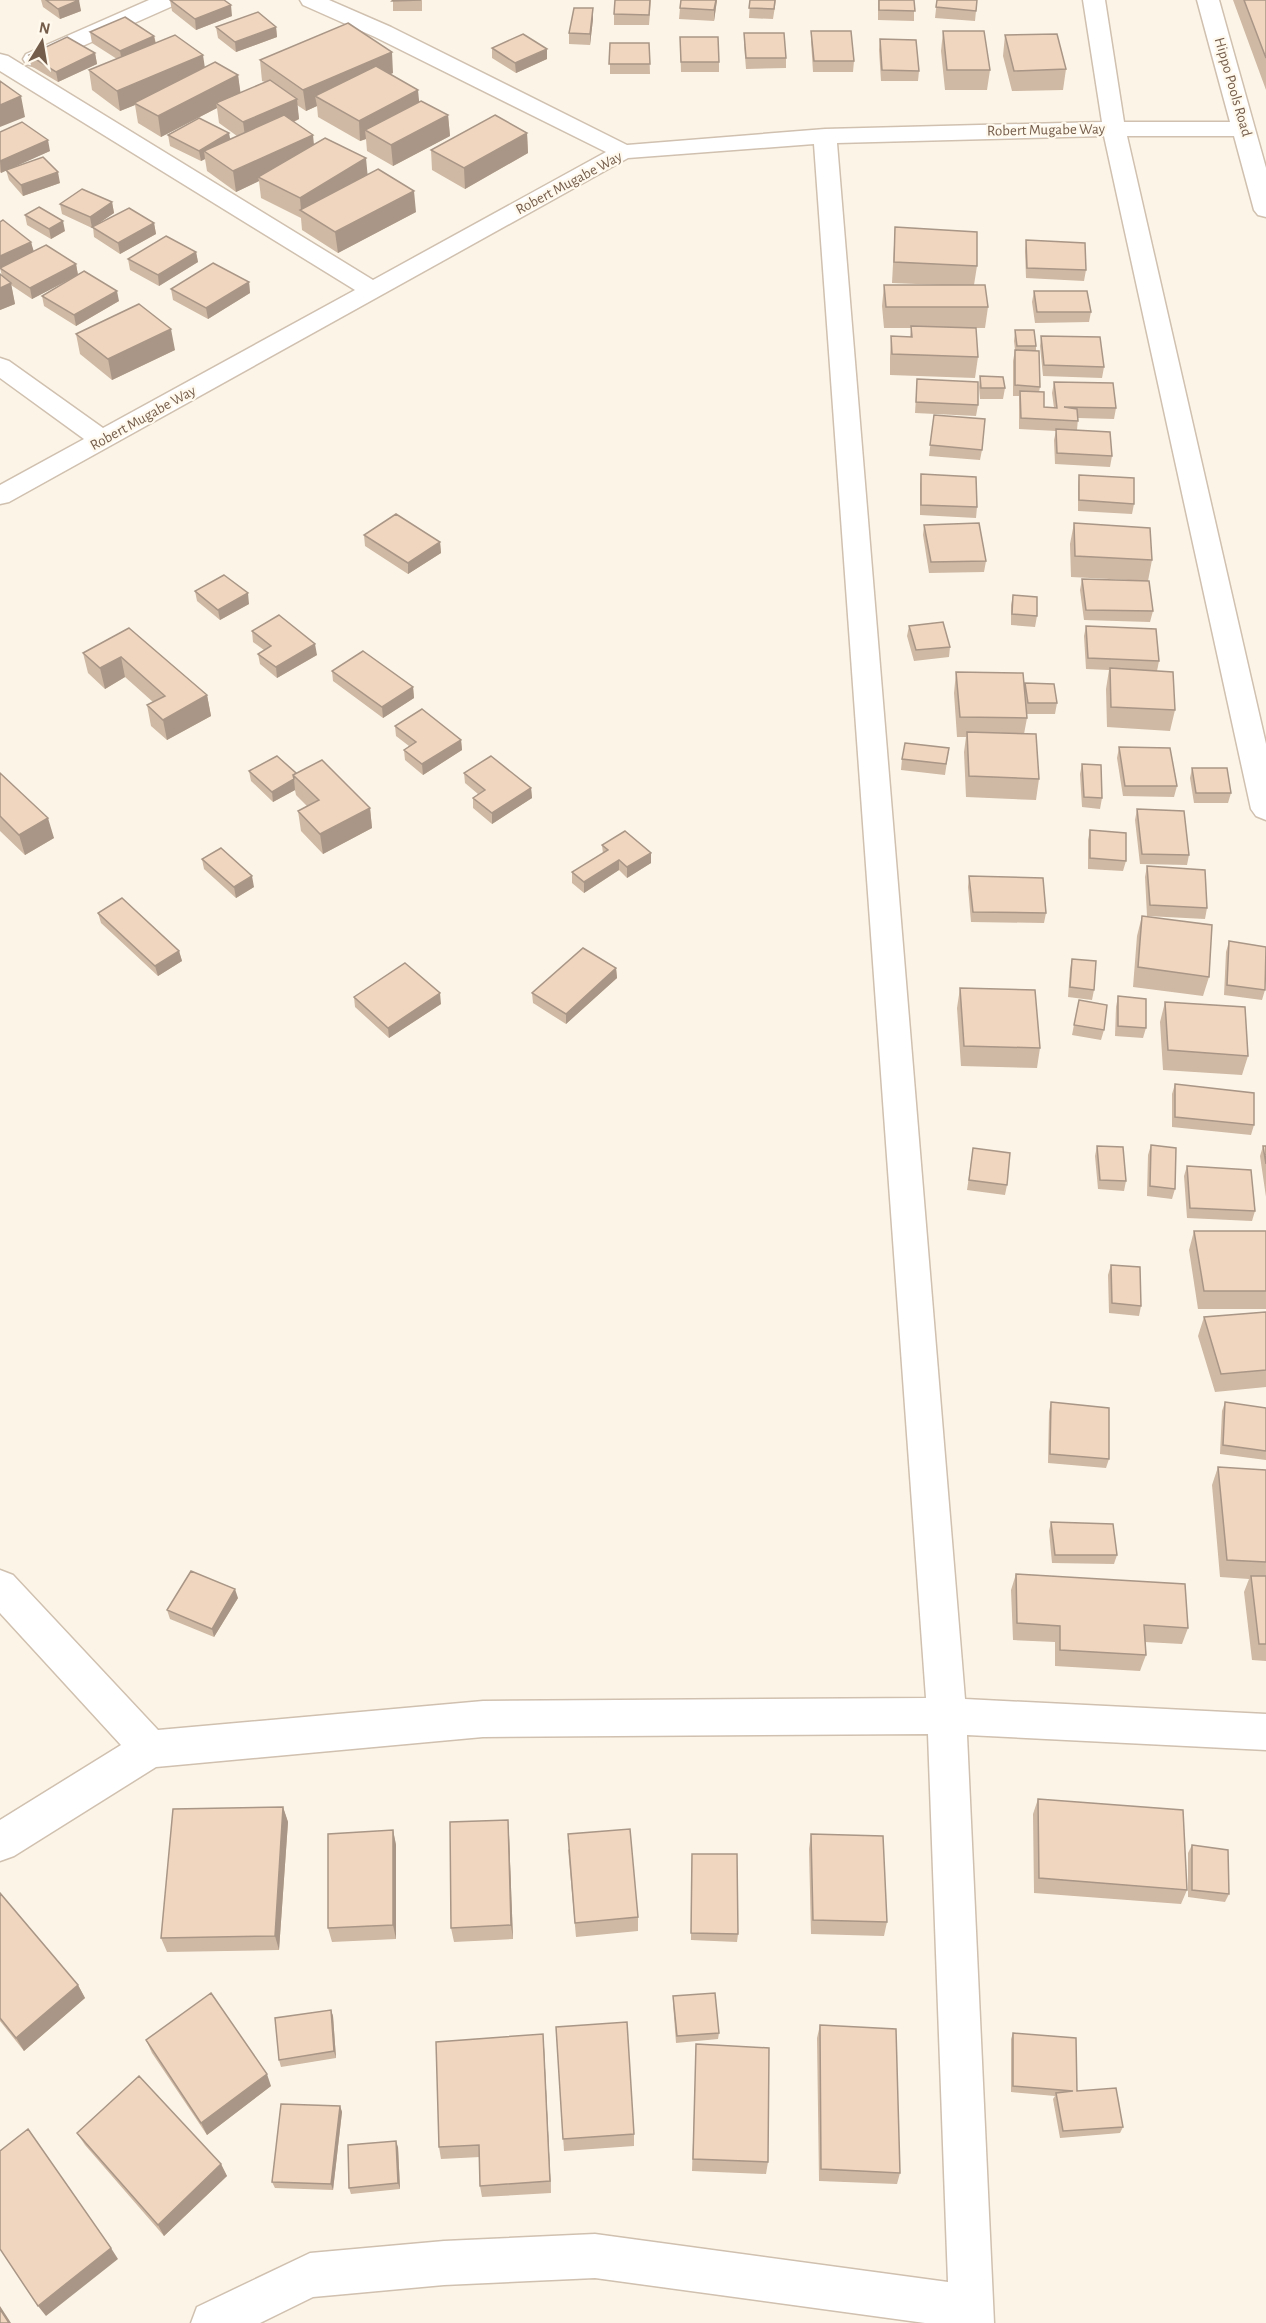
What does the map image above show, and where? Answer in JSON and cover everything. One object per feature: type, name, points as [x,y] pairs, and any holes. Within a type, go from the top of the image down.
[{"type":"street","points":[[4,68],[167,0]]},
{"type":"street","points":[[311,0],[383,32],[623,152]]},
{"type":"street","points":[[1094,0],[1114,129],[1266,809]]},
{"type":"street","name":"Hippo Pools Road","points":[[1208,0],[1266,210]]},
{"type":"street","points":[[4,68],[374,291]]},
{"type":"street","name":"Robert Mugabe Way","points":[[0,496],[623,152],[825,136],[1114,129],[1245,129]]},
{"type":"street","points":[[213,2323],[310,2275],[444,2263],[595,2256],[971,2315],[947,1716],[825,136]]},
{"type":"street","points":[[0,366],[102,440]]},
{"type":"street","points":[[0,1587],[150,1749]]},
{"type":"street","points":[[0,1842],[150,1749],[483,1719],[947,1716],[1266,1732]]},
{"type":"building","points":[[46,0],[79,0],[58,9]]},
{"type":"building","points":[[170,0],[224,0],[231,5],[195,19]]},
{"type":"building","points":[[615,0],[650,0],[649,15],[614,14]]},
{"type":"building","points":[[681,0],[716,0],[714,10],[680,8]]},
{"type":"building","points":[[750,0],[775,0],[774,9],[749,8]]},
{"type":"building","points":[[879,0],[914,0],[915,11],[879,10]]},
{"type":"building","points":[[937,0],[977,0],[976,11],[936,7]]},
{"type":"building","points":[[1244,0],[1266,0],[1266,58]]},
{"type":"building","points":[[574,8],[593,8],[590,34],[569,33]]},
{"type":"building","points":[[258,12],[276,27],[235,42],[216,27]]},
{"type":"building","points":[[125,17],[154,36],[120,51],[90,32]]},
{"type":"building","points":[[348,23],[392,52],[303,90],[260,60]]},
{"type":"building","points":[[811,31],[851,31],[854,61],[814,61]]},
{"type":"building","points":[[943,31],[984,31],[990,70],[947,70]]},
{"type":"building","points":[[744,33],[784,33],[786,58],[746,58]]},
{"type":"building","points":[[523,34],[547,49],[515,63],[492,48]]},
{"type":"building","points":[[1057,34],[1066,69],[1014,71],[1005,35]]},
{"type":"building","points":[[175,35],[203,55],[117,91],[89,70]]},
{"type":"building","points":[[67,37],[95,53],[56,72],[29,55]]},
{"type":"building","points":[[680,37],[718,37],[719,62],[681,62]]},
{"type":"building","points":[[880,39],[916,40],[919,71],[882,70]]},
{"type":"building","points":[[610,43],[649,43],[650,64],[609,64]]},
{"type":"building","points":[[215,62],[238,75],[158,116],[134,103]]},
{"type":"building","points":[[376,66],[418,90],[359,121],[315,96]]},
{"type":"building","points":[[270,80],[297,99],[243,122],[216,103]]},
{"type":"building","points":[[0,81],[21,96],[0,105]]},
{"type":"building","points":[[421,101],[448,115],[391,145],[365,130]]},
{"type":"building","points":[[284,115],[313,135],[233,171],[204,151]]},
{"type":"building","points":[[495,115],[527,133],[464,168],[431,150]]},
{"type":"building","points":[[199,118],[229,133],[199,151],[168,135]]},
{"type":"building","points":[[22,122],[48,140],[0,161],[0,132]]},
{"type":"building","points":[[325,138],[366,158],[300,198],[258,177]]},
{"type":"building","points":[[43,157],[58,172],[21,185],[6,170]]},
{"type":"building","points":[[378,169],[414,191],[335,232],[300,210]]},
{"type":"building","points":[[82,189],[112,202],[90,217],[60,204]]},
{"type":"building","points":[[39,207],[63,221],[49,229],[25,215]]},
{"type":"building","points":[[129,208],[154,223],[118,243],[92,227]]},
{"type":"building","points":[[3,220],[31,242],[0,256],[0,222]]},
{"type":"building","points":[[895,227],[977,232],[977,266],[894,262]]},
{"type":"building","points":[[166,236],[196,252],[158,275],[128,259]]},
{"type":"building","points":[[1026,240],[1085,243],[1086,270],[1027,268]]},
{"type":"building","points":[[46,245],[76,264],[30,288],[0,268]]},
{"type":"building","points":[[213,263],[249,282],[206,308],[171,289]]},
{"type":"building","points":[[84,271],[117,291],[74,315],[42,296]]},
{"type":"building","points":[[0,274],[11,283],[0,288]]},
{"type":"building","points":[[884,285],[985,285],[988,307],[886,307]]},
{"type":"building","points":[[1034,291],[1087,291],[1091,312],[1037,312]]},
{"type":"building","points":[[139,304],[171,329],[108,359],[76,334]]},
{"type":"building","points":[[911,326],[976,328],[978,357],[892,354],[891,336],[912,337]]},
{"type":"building","points":[[1015,330],[1034,330],[1036,346],[1017,346]]},
{"type":"building","points":[[1041,336],[1100,337],[1104,367],[1044,365]]},
{"type":"building","points":[[1015,350],[1039,351],[1040,387],[1015,385]]},
{"type":"building","points":[[980,376],[1003,377],[1005,388],[981,388]]},
{"type":"building","points":[[917,379],[978,382],[978,405],[916,402]]},
{"type":"building","points":[[1054,382],[1113,383],[1116,408],[1064,407],[1077,409],[1078,421],[1021,418],[1020,391],[1044,392],[1044,407],[1057,408]]},
{"type":"building","points":[[934,415],[985,419],[982,450],[930,445]]},
{"type":"building","points":[[1056,429],[1110,432],[1112,456],[1057,453]]},
{"type":"building","points":[[921,474],[976,477],[977,507],[921,505]]},
{"type":"building","points":[[1079,475],[1134,478],[1134,504],[1079,500]]},
{"type":"building","points":[[396,514],[440,542],[408,563],[364,535]]},
{"type":"building","points":[[979,523],[986,561],[931,562],[924,525]]},
{"type":"building","points":[[1074,523],[1150,528],[1152,560],[1075,556]]},
{"type":"building","points":[[224,575],[248,593],[218,610],[195,591]]},
{"type":"building","points":[[1082,579],[1149,581],[1153,611],[1086,610]]},
{"type":"building","points":[[1013,595],[1037,597],[1037,616],[1012,614]]},
{"type":"building","points":[[279,615],[315,644],[276,667],[258,654],[271,646],[252,631]]},
{"type":"building","points":[[943,622],[950,647],[916,650],[909,626]]},
{"type":"building","points":[[1086,626],[1156,629],[1159,661],[1088,658]]},
{"type":"building","points":[[129,628],[207,695],[163,720],[147,705],[165,696],[121,657],[100,668],[83,653]]},
{"type":"building","points":[[363,651],[413,687],[382,707],[332,671]]},
{"type":"building","points":[[1110,668],[1173,672],[1175,710],[1111,707]]},
{"type":"building","points":[[956,672],[1023,673],[1027,718],[960,717]]},
{"type":"building","points":[[1025,683],[1054,684],[1057,703],[1028,703]]},
{"type":"building","points":[[422,709],[461,740],[422,764],[404,750],[416,742],[395,726]]},
{"type":"building","points":[[967,732],[1036,734],[1039,779],[969,776]]},
{"type":"building","points":[[905,743],[949,748],[946,764],[902,759]]},
{"type":"building","points":[[1119,747],[1170,748],[1177,786],[1125,786]]},
{"type":"building","points":[[277,756],[296,773],[293,775],[294,779],[272,792],[249,771]]},
{"type":"building","points":[[491,756],[531,788],[492,813],[473,798],[485,790],[464,773]]},
{"type":"building","points":[[322,760],[370,808],[320,834],[298,811],[319,800],[293,775]]},
{"type":"building","points":[[1082,764],[1101,765],[1102,798],[1084,797]]},
{"type":"building","points":[[1192,768],[1227,768],[1231,793],[1196,793]]},
{"type":"building","points":[[0,773],[48,818],[19,835],[0,816]]},
{"type":"building","points":[[1137,809],[1184,811],[1189,855],[1142,854]]},
{"type":"building","points":[[1090,830],[1126,833],[1126,861],[1090,858]]},
{"type":"building","points":[[625,831],[651,853],[627,867],[619,860],[584,882],[572,872],[608,850],[602,845]]},
{"type":"building","points":[[221,848],[252,876],[234,887],[202,859]]},
{"type":"building","points":[[1147,866],[1205,870],[1207,908],[1150,905]]},
{"type":"building","points":[[969,876],[1043,878],[1046,913],[973,912]]},
{"type":"building","points":[[122,898],[179,951],[155,966],[98,913]]},
{"type":"building","points":[[1142,916],[1212,925],[1209,977],[1138,967]]},
{"type":"building","points":[[1229,941],[1266,947],[1265,990],[1227,985]]},
{"type":"building","points":[[583,948],[616,968],[566,1014],[532,993]]},
{"type":"building","points":[[1072,959],[1096,961],[1094,990],[1070,987]]},
{"type":"building","points":[[405,963],[440,993],[388,1028],[354,997]]},
{"type":"building","points":[[960,988],[1035,990],[1040,1048],[964,1046]]},
{"type":"building","points":[[1118,996],[1146,999],[1146,1028],[1118,1026]]},
{"type":"building","points":[[1079,1000],[1107,1005],[1104,1030],[1074,1025]]},
{"type":"building","points":[[1165,1002],[1245,1007],[1248,1056],[1168,1050]]},
{"type":"building","points":[[1175,1084],[1254,1093],[1254,1125],[1175,1117]]},
{"type":"building","points":[[1151,1145],[1176,1148],[1175,1189],[1150,1186]]},
{"type":"building","points":[[1097,1146],[1123,1147],[1126,1181],[1100,1180]]},
{"type":"building","points":[[1263,1146],[1266,1146],[1266,1164]]},
{"type":"building","points":[[973,1148],[1010,1153],[1007,1185],[969,1180]]},
{"type":"building","points":[[1187,1166],[1251,1170],[1255,1211],[1190,1208]]},
{"type":"building","points":[[1194,1231],[1266,1231],[1266,1291],[1204,1291]]},
{"type":"building","points":[[1111,1265],[1140,1267],[1141,1306],[1112,1303]]},
{"type":"building","points":[[1266,1312],[1266,1370],[1221,1374],[1204,1317]]},
{"type":"building","points":[[1051,1402],[1109,1408],[1109,1459],[1050,1454]]},
{"type":"building","points":[[1225,1402],[1266,1408],[1266,1451],[1223,1445]]},
{"type":"building","points":[[1218,1467],[1266,1470],[1266,1562],[1227,1560]]},
{"type":"building","points":[[1051,1522],[1113,1524],[1117,1555],[1055,1555]]},
{"type":"building","points":[[191,1571],[235,1589],[212,1629],[167,1610]]},
{"type":"building","points":[[1016,1574],[1185,1584],[1188,1628],[1144,1625],[1146,1655],[1060,1650],[1060,1626],[1017,1623]]},
{"type":"building","points":[[1251,1576],[1266,1576],[1266,1644],[1259,1644]]},
{"type":"building","points":[[1038,1799],[1183,1810],[1187,1890],[1039,1878]]},
{"type":"building","points":[[283,1807],[275,1936],[161,1938],[173,1809]]},
{"type":"building","points":[[508,1820],[511,1925],[451,1928],[450,1822]]},
{"type":"building","points":[[630,1829],[638,1917],[575,1923],[568,1834]]},
{"type":"building","points":[[393,1830],[393,1925],[328,1928],[328,1834]]},
{"type":"building","points":[[811,1834],[883,1836],[887,1922],[813,1920]]},
{"type":"building","points":[[1192,1845],[1228,1850],[1229,1894],[1192,1890]]},
{"type":"building","points":[[692,1854],[737,1854],[738,1934],[691,1933]]},
{"type":"building","points":[[0,1893],[78,1985],[16,2038],[0,2018]]},
{"type":"building","points":[[211,1993],[267,2074],[201,2123],[146,2040]]},
{"type":"building","points":[[715,1993],[719,2033],[677,2036],[673,1996]]},
{"type":"building","points":[[331,2010],[334,2051],[279,2060],[275,2018]]},
{"type":"building","points":[[627,2022],[634,2134],[563,2139],[556,2027]]},
{"type":"building","points":[[820,2025],[896,2029],[900,2173],[821,2169]]},
{"type":"building","points":[[1013,2033],[1076,2038],[1077,2091],[1116,2088],[1123,2127],[1063,2131],[1056,2093],[1073,2091],[1013,2086]]},
{"type":"building","points":[[543,2034],[550,2181],[480,2186],[479,2145],[439,2147],[436,2042]]},
{"type":"building","points":[[696,2044],[769,2048],[768,2162],[693,2159]]},
{"type":"building","points":[[139,2076],[221,2164],[158,2225],[77,2133]]},
{"type":"building","points":[[281,2104],[340,2106],[331,2184],[272,2182]]},
{"type":"building","points":[[28,2129],[111,2248],[38,2306],[0,2249],[0,2151]]},
{"type":"building","points":[[396,2141],[398,2183],[349,2188],[348,2145]]},
{"type":"building","points":[[0,2309],[9,2323],[0,2323]]}]
